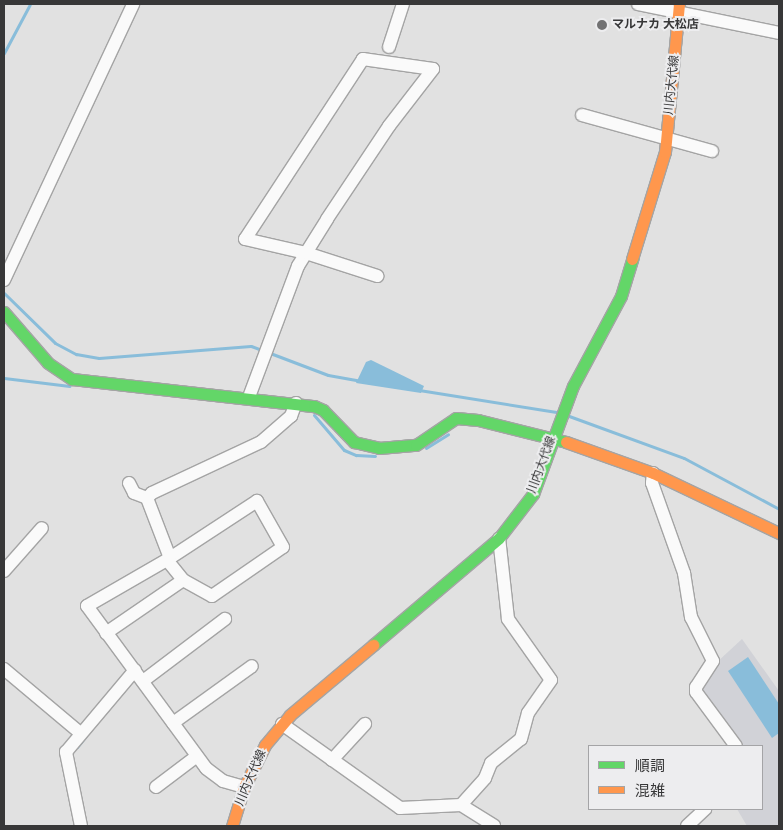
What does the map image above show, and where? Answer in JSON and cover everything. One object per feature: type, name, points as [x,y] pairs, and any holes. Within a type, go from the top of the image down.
[{"type":"main road","name":"川内大代線","points":[[232,826],[244,787],[265,745],[282,724],[499,538],[533,494],[562,413],[622,296],[666,139],[679,8]]},
{"type":"main road","points":[[4,312],[48,363],[72,379],[250,397],[294,409],[323,410],[354,442],[379,448],[416,445],[456,418],[478,420],[652,478],[779,533]]},
{"type":"street","points":[[4,280],[133,4]]},
{"type":"street","points":[[390,47],[403,4]]},
{"type":"street","points":[[638,4],[679,8],[779,32]]},
{"type":"street","points":[[250,397],[298,266],[306,253],[389,126],[433,69],[363,59],[245,239],[306,253],[377,276]]},
{"type":"street","points":[[582,116],[712,151]]},
{"type":"street","points":[[129,483],[134,493],[147,498],[261,442],[294,409]]},
{"type":"street","points":[[652,478],[684,573],[691,618],[713,661],[696,687],[696,692],[735,745]]},
{"type":"street","points":[[147,498],[169,559],[183,580],[212,596],[282,547],[257,500],[169,559],[87,606],[197,756],[223,781],[244,787]]},
{"type":"street","points":[[4,572],[42,528]]},
{"type":"street","points":[[461,805],[485,778],[491,763],[521,739],[528,713],[551,680],[508,619],[499,538]]},
{"type":"street","points":[[106,633],[183,580]]},
{"type":"street","points":[[81,826],[66,752],[79,732],[139,676],[225,619]]},
{"type":"street","points":[[173,723],[252,666]]},
{"type":"street","points":[[4,669],[79,732]]},
{"type":"street","points":[[282,724],[400,808],[461,805],[494,826]]},
{"type":"street","points":[[332,760],[365,724]]},
{"type":"street","points":[[156,787],[197,756]]},
{"type":"street","points":[[687,826],[705,810]]},
{"type":"shaded area","points":[[742,639],[779,691],[779,826],[747,826],[738,810],[763,810],[763,745],[741,745],[702,694],[702,687],[716,663]]},
{"type":"water","points":[[371,360],[424,386],[421,393],[356,383],[366,362]]},
{"type":"water","points":[[748,657],[779,704],[779,733],[772,738],[728,671]]},
{"type":"waterway","points":[[4,53],[30,4]]},
{"type":"waterway","points":[[4,293],[55,343],[76,354],[99,358],[251,346],[264,351]]},
{"type":"waterway","points":[[270,353],[328,375],[361,381]]},
{"type":"waterway","points":[[4,378],[70,386]]},
{"type":"waterway","points":[[419,390],[556,412]]},
{"type":"waterway","points":[[314,415],[344,450],[356,455],[375,456]]},
{"type":"waterway","points":[[569,416],[684,458],[779,509]]},
{"type":"waterway","points":[[426,448],[448,434]]},
{"type":"waterway","points":[[77,747],[85,737]]},
{"type":"traffic: fast","points":[[373,645],[499,538],[533,494],[573,386],[621,296],[632,259]]},
{"type":"traffic: fast","points":[[4,312],[48,363],[72,379],[314,406],[323,410],[354,442],[379,448],[416,445],[456,418],[478,420],[566,442]]},
{"type":"traffic: slow","points":[[632,259],[665,152],[679,4]]},
{"type":"traffic: slow","points":[[566,442],[653,473],[779,533]]},
{"type":"traffic: slow","points":[[232,826],[244,787],[265,745],[290,715],[373,645]]},
{"type":"place","name":"マルナカ 大松店","points":[[602,25]]}]
